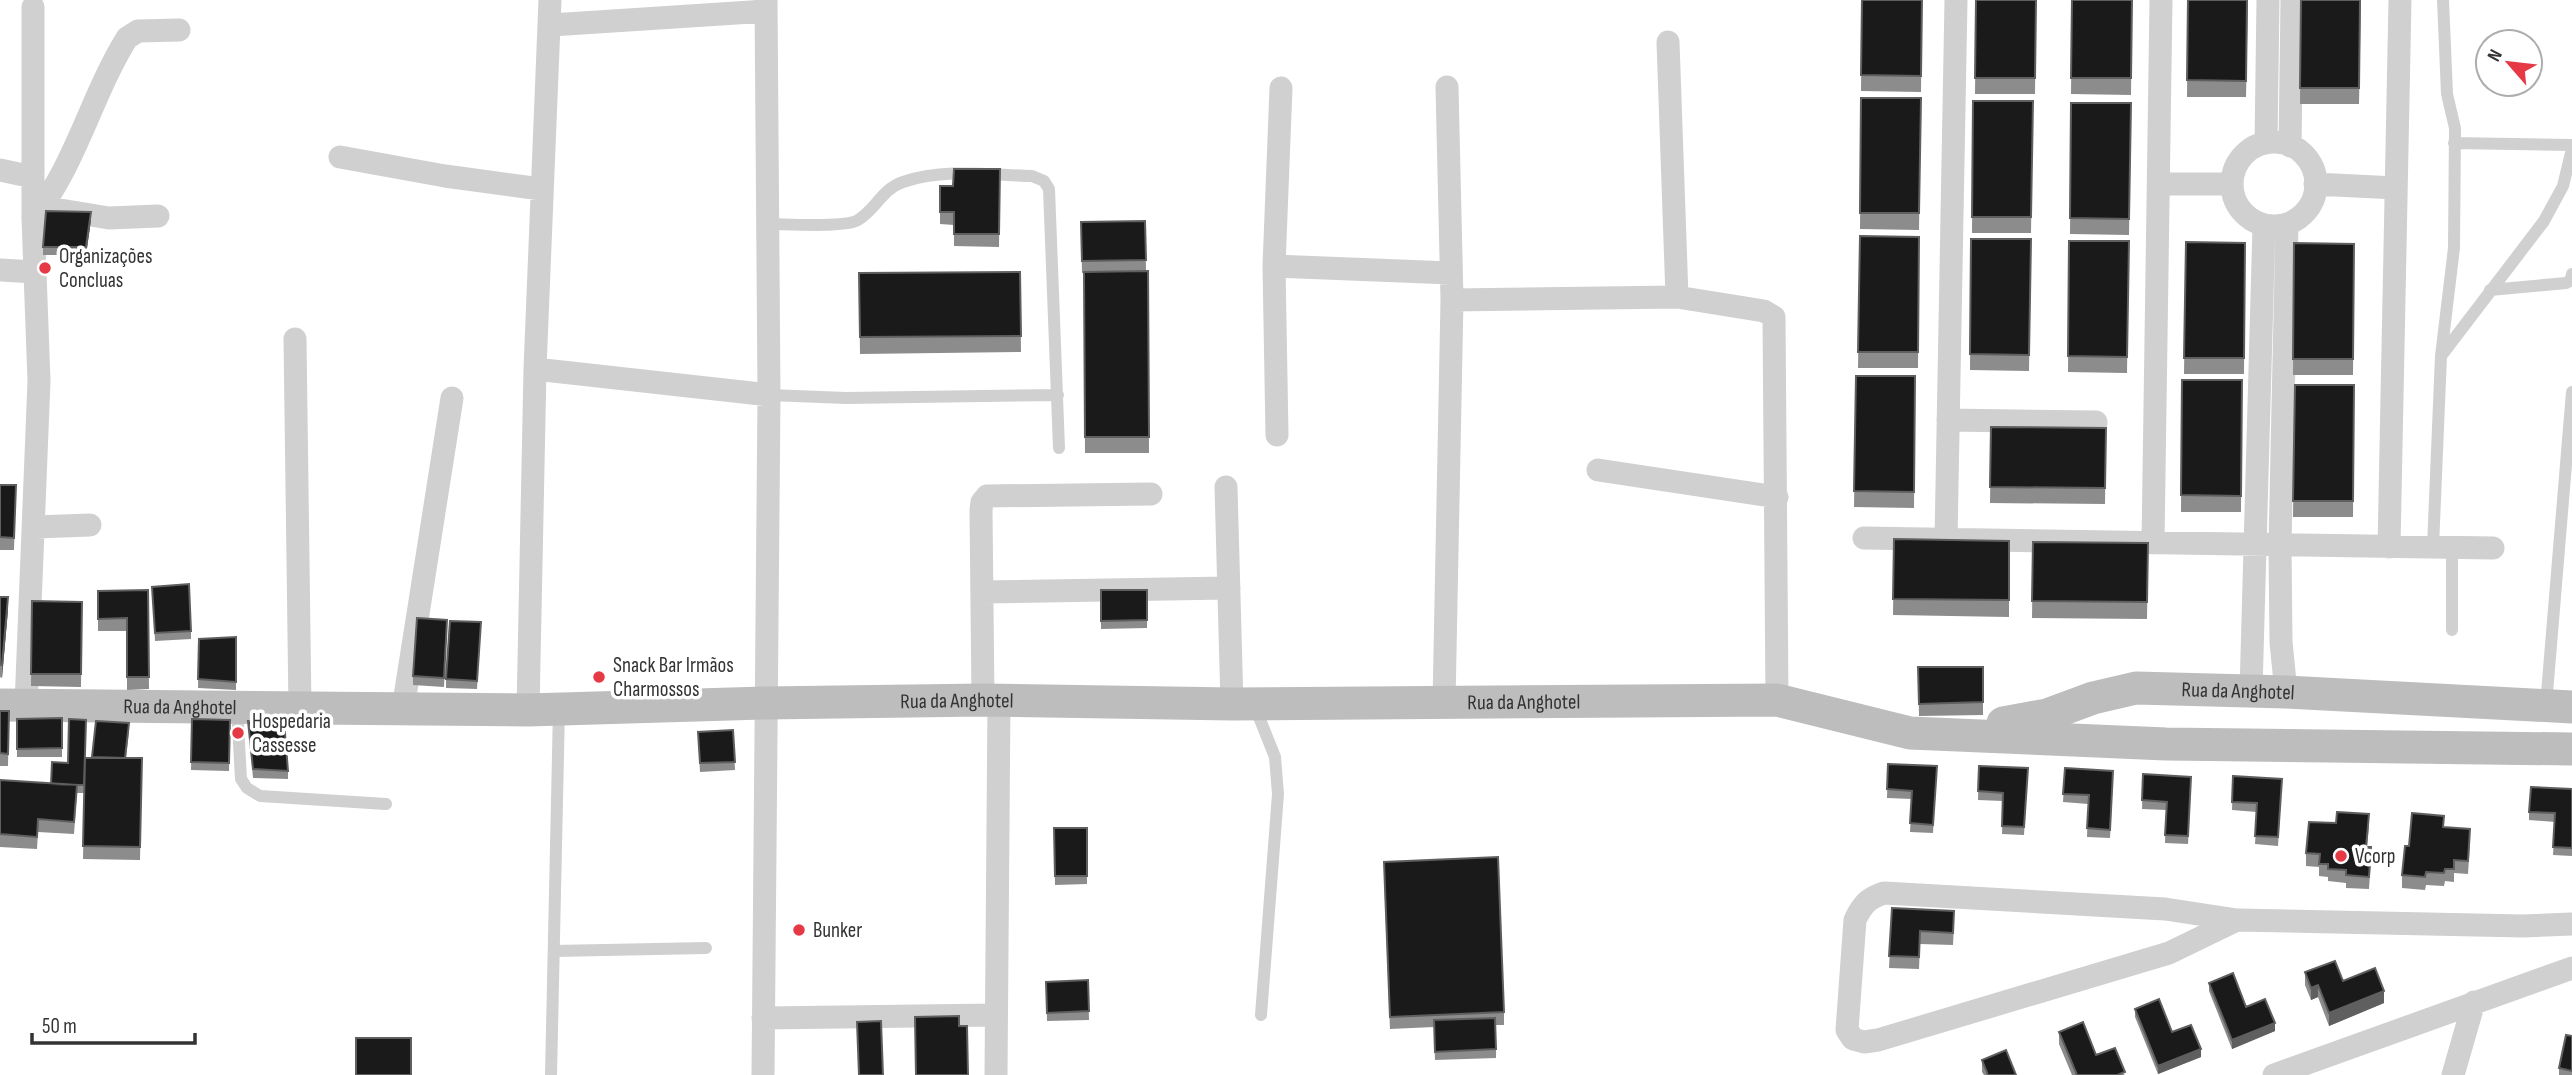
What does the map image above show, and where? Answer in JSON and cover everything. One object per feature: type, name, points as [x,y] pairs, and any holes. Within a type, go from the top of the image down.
[{"type":"main road","name":"Rua da Anghotel","points":[[1910,733],[2015,723],[2047,715],[2093,698],[2136,688],[2286,691],[2559,707]]},
{"type":"main road","name":"Rua da Anghotel","points":[[13,705],[544,709],[991,700],[1243,704],[1777,700],[1910,733],[2166,744],[2572,748]]},
{"type":"street","points":[[544,709],[534,369],[551,26],[550,0]]},
{"type":"street","points":[[1946,540],[1956,0]]},
{"type":"street","points":[[2153,543],[2161,0]]},
{"type":"street","points":[[2266,143],[2268,0]]},
{"type":"street","points":[[2290,146],[2292,0]]},
{"type":"street","points":[[2389,547],[2400,0]]},
{"type":"street","points":[[551,26],[766,6],[769,395],[763,1075]]},
{"type":"street","points":[[13,705],[35,527],[39,381],[35,272],[37,212],[33,177],[33,7]]},
{"type":"street","points":[[37,212],[63,176],[86,119],[127,38],[138,31],[179,30]]},
{"type":"street","points":[[1668,42],[1677,297]]},
{"type":"street","points":[[1444,703],[1452,300],[1447,87]]},
{"type":"street","points":[[1277,435],[1274,266],[1281,88]]},
{"type":"street","points":[[2278,142],[2290,146],[2301,152],[2309,161],[2315,184],[2314,197],[2299,218],[2287,224],[2264,225],[2252,220],[2241,211],[2234,198],[2234,170],[2241,158],[2252,148],[2278,142]]},
{"type":"street","points":[[340,157],[444,176],[541,189]]},
{"type":"street","points":[[0,170],[33,177]]},
{"type":"street","points":[[2159,184],[2232,184]]},
{"type":"street","points":[[2315,184],[2396,188]]},
{"type":"street","points":[[37,212],[109,218],[159,216]]},
{"type":"street","points":[[2286,691],[2281,642],[2280,545],[2287,224]]},
{"type":"street","points":[[2251,691],[2264,225]]},
{"type":"street","points":[[1274,266],[1451,273]]},
{"type":"street","points":[[0,270],[35,272]]},
{"type":"street","points":[[1452,300],[1677,297],[1764,311],[1774,317],[1777,700]]},
{"type":"street","points":[[295,339],[300,708]]},
{"type":"street","points":[[534,369],[769,395]]},
{"type":"street","points":[[403,709],[453,398]]},
{"type":"street","points":[[1948,420],[2096,422]]},
{"type":"street","points":[[1598,470],[1777,497]]},
{"type":"street","points":[[1226,487],[1229,588],[1243,704]]},
{"type":"street","points":[[996,1075],[999,900],[991,700],[982,592],[982,502],[987,496],[995,494],[1151,494]]},
{"type":"street","points":[[35,527],[90,525]]},
{"type":"street","points":[[1864,538],[2493,548]]},
{"type":"street","points":[[982,592],[1229,588]]},
{"type":"street","points":[[2237,920],[2169,953],[1878,1040],[1864,1042],[1853,1039],[1847,1030],[1855,920],[1861,907],[1871,897],[1884,893],[2165,909],[2237,920],[2523,926],[2572,924]]},
{"type":"street","points":[[2165,909],[2173,928],[2169,953]]},
{"type":"street","points":[[2274,1075],[2572,968]]},
{"type":"street","points":[[2454,1075],[2474,1002]]},
{"type":"street","points":[[763,1018],[995,1015]]},
{"type":"lane","points":[[2444,0],[2446,82],[2455,128],[2454,248],[2441,356],[2442,547],[2452,630]]},
{"type":"lane","points":[[2441,356],[2544,220],[2563,186],[2572,147],[2454,144]]},
{"type":"lane","points":[[767,224],[849,224],[866,214],[891,187],[905,181],[950,173],[1032,176],[1044,181],[1049,189],[1059,448]]},
{"type":"lane","points":[[2490,290],[2566,283],[2571,280],[2572,274]]},
{"type":"lane","points":[[2559,707],[2572,392]]},
{"type":"lane","points":[[769,395],[846,398],[1058,395]]},
{"type":"lane","points":[[1243,704],[1275,757],[1278,794],[1261,1015]]},
{"type":"lane","points":[[237,707],[241,779],[247,788],[260,796],[386,804]]},
{"type":"lane","points":[[544,709],[554,951],[551,1075]]},
{"type":"lane","points":[[554,951],[706,948]]},
{"type":"building","points":[[1862,0],[1922,0],[1921,76],[1861,75]]},
{"type":"building","points":[[1976,0],[2036,0],[2035,78],[1975,78]]},
{"type":"building","points":[[2072,0],[2132,0],[2131,78],[2071,78]]},
{"type":"building","points":[[2188,0],[2247,0],[2246,81],[2187,80]]},
{"type":"building","points":[[2301,0],[2360,0],[2359,88],[2300,88]]},
{"type":"building","points":[[1861,98],[1921,98],[1919,213],[1860,213]]},
{"type":"building","points":[[1973,101],[2033,101],[2031,217],[1972,217]]},
{"type":"building","points":[[2071,103],[2131,103],[2129,219],[2070,218]]},
{"type":"building","points":[[954,169],[1000,169],[999,234],[954,234],[954,212],[940,212],[940,186],[953,186]]},
{"type":"building","points":[[46,211],[91,212],[86,247],[43,247]]},
{"type":"building","points":[[1145,221],[1146,260],[1082,261],[1081,222]]},
{"type":"building","points":[[1860,236],[1919,237],[1918,352],[1858,352]]},
{"type":"building","points":[[1971,239],[2031,239],[2029,355],[1970,354]]},
{"type":"building","points":[[2069,241],[2129,241],[2127,357],[2068,356]]},
{"type":"building","points":[[2186,242],[2245,243],[2244,358],[2184,358]]},
{"type":"building","points":[[2294,243],[2354,244],[2353,359],[2293,359]]},
{"type":"building","points":[[1148,271],[1149,437],[1085,437],[1084,272]]},
{"type":"building","points":[[1020,272],[1021,336],[860,337],[859,273]]},
{"type":"building","points":[[1856,376],[1915,376],[1914,492],[1854,491]]},
{"type":"building","points":[[2182,380],[2242,380],[2241,496],[2181,495]]},
{"type":"building","points":[[2295,385],[2354,385],[2353,501],[2293,501]]},
{"type":"building","points":[[1991,427],[2106,428],[2105,488],[1990,487]]},
{"type":"building","points":[[0,485],[16,485],[14,538],[0,537]]},
{"type":"building","points":[[1894,539],[2009,541],[2009,600],[1893,599]]},
{"type":"building","points":[[2033,542],[2148,543],[2147,602],[2032,601]]},
{"type":"building","points":[[189,584],[191,631],[155,633],[152,587]]},
{"type":"building","points":[[148,590],[149,677],[127,677],[127,618],[98,619],[98,591]]},
{"type":"building","points":[[1101,590],[1147,590],[1147,620],[1101,621]]},
{"type":"building","points":[[0,597],[8,597],[2,665],[0,665]]},
{"type":"building","points":[[32,601],[82,602],[81,674],[31,674]]},
{"type":"building","points":[[417,618],[447,620],[444,678],[413,676]]},
{"type":"building","points":[[450,621],[481,622],[477,681],[446,679]]},
{"type":"building","points":[[236,637],[236,682],[198,679],[199,639]]},
{"type":"building","points":[[1918,667],[1983,667],[1983,702],[1919,704]]},
{"type":"building","points":[[0,711],[9,711],[8,754],[0,753]]},
{"type":"building","points":[[62,718],[62,748],[17,749],[17,719]]},
{"type":"building","points":[[69,719],[86,720],[84,785],[51,784],[52,762],[68,763]]},
{"type":"building","points":[[192,719],[230,720],[229,763],[191,762]]},
{"type":"building","points":[[96,721],[129,723],[125,758],[92,757]]},
{"type":"building","points":[[248,721],[284,721],[288,771],[253,769]]},
{"type":"building","points":[[733,730],[735,762],[700,763],[698,732]]},
{"type":"building","points":[[85,758],[142,758],[140,847],[83,846]]},
{"type":"building","points":[[1888,764],[1937,766],[1933,825],[1910,823],[1912,791],[1887,789]]},
{"type":"building","points":[[1979,766],[2028,768],[2024,827],[2002,826],[2003,793],[1978,791]]},
{"type":"building","points":[[2065,768],[2113,771],[2110,830],[2087,828],[2089,795],[2063,794]]},
{"type":"building","points":[[2143,774],[2191,777],[2188,836],[2165,835],[2167,802],[2142,800]]},
{"type":"building","points":[[2233,776],[2282,779],[2278,837],[2255,836],[2257,803],[2232,802]]},
{"type":"building","points":[[0,780],[77,785],[74,822],[38,819],[37,837],[0,834]]},
{"type":"building","points":[[2531,787],[2572,789],[2572,848],[2553,847],[2555,813],[2529,812]]},
{"type":"building","points":[[2337,812],[2369,814],[2366,847],[2371,847],[2369,877],[2346,875],[2346,870],[2328,869],[2328,864],[2319,864],[2320,854],[2306,853],[2309,822],[2336,823]]},
{"type":"building","points":[[2412,813],[2444,816],[2443,827],[2470,829],[2468,861],[2454,860],[2454,869],[2445,869],[2444,873],[2426,872],[2425,877],[2402,875],[2405,846],[2409,846]]},
{"type":"building","points":[[1054,828],[1087,828],[1087,876],[1055,876]]},
{"type":"building","points":[[1498,857],[1504,1012],[1390,1017],[1384,862]]},
{"type":"building","points":[[1892,908],[1954,911],[1953,933],[1920,931],[1919,957],[1889,956]]},
{"type":"building","points":[[2335,961],[2343,981],[2375,968],[2384,991],[2329,1013],[2318,985],[2311,988],[2305,972]]},
{"type":"building","points":[[2233,973],[2246,1007],[2265,999],[2275,1023],[2232,1040],[2209,983]]},
{"type":"building","points":[[1088,980],[1089,1011],[1047,1013],[1046,982]]},
{"type":"building","points":[[2159,999],[2172,1032],[2191,1025],[2201,1049],[2158,1066],[2135,1009]]},
{"type":"building","points":[[959,1016],[959,1026],[967,1026],[968,1075],[916,1075],[915,1017]]},
{"type":"building","points":[[1495,1018],[1496,1049],[1435,1052],[1434,1020]]},
{"type":"building","points":[[881,1021],[883,1075],[859,1075],[857,1022]]},
{"type":"building","points":[[2083,1022],[2096,1055],[2115,1048],[2125,1072],[2117,1075],[2077,1075],[2059,1032]]},
{"type":"building","points":[[2566,1035],[2572,1036],[2572,1071],[2559,1068]]},
{"type":"building","points":[[356,1038],[411,1038],[411,1075],[356,1075]]},
{"type":"building","points":[[2006,1050],[2016,1075],[1988,1075],[1982,1060]]},
{"type":"place","name":"Organizações Concluas","points":[[45,268]]},
{"type":"place","name":"Snack Bar Irmãos Charmossos","points":[[599,677]]},
{"type":"place","name":"Hospedaria Cassesse","points":[[238,733]]},
{"type":"place","name":"Vcorp","points":[[2341,856]]},
{"type":"place","name":"Bunker","points":[[799,930]]}]
